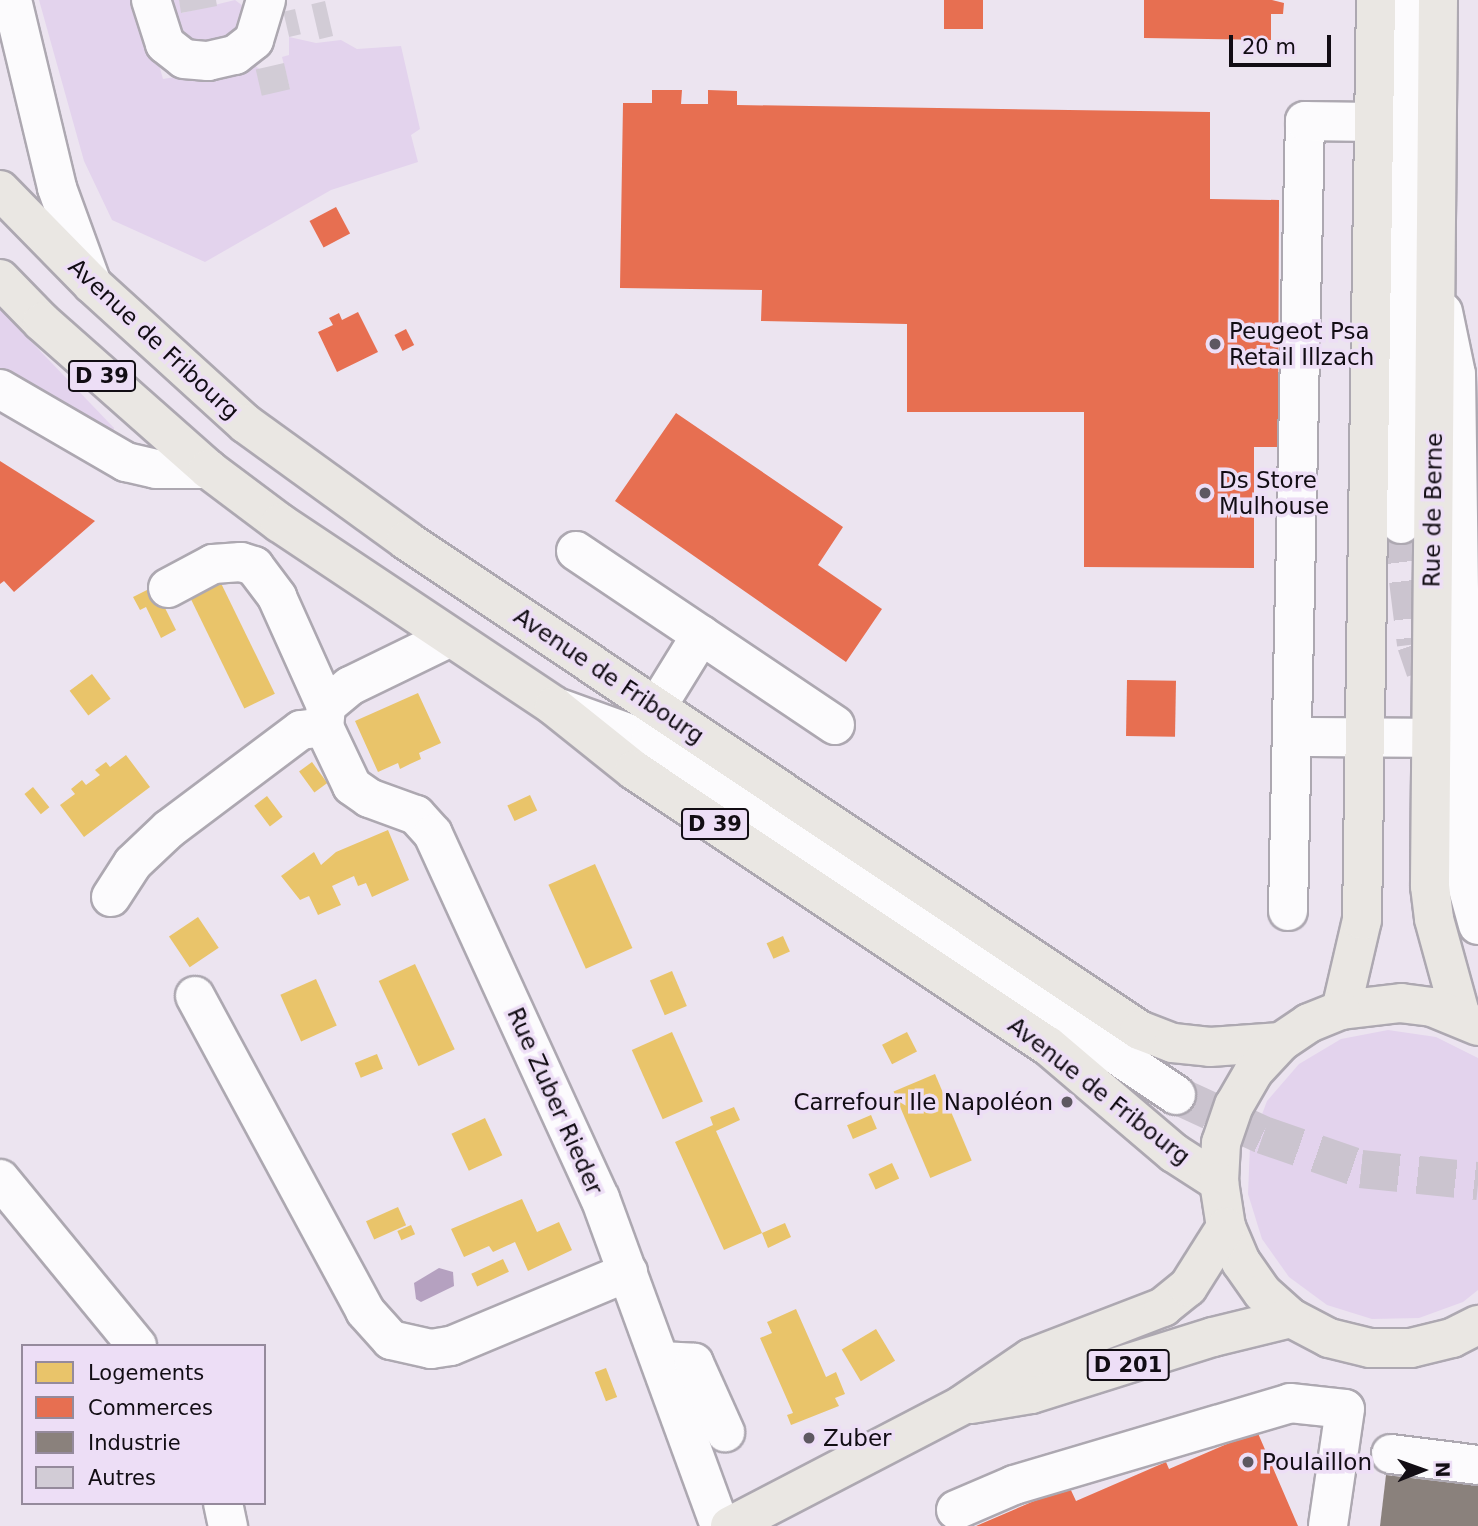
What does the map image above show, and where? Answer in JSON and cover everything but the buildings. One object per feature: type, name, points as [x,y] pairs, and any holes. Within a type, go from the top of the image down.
[{"type":"main road","points":[[1341,1010],[1362,920],[1376,0]]},
{"type":"main road","name":"Rue de Berne","points":[[1438,0],[1430,886],[1434,919],[1470,1021]]},
{"type":"main road","name":"Avenue de Fribourg","points":[[0,190],[92,284],[246,424],[406,540],[1139,1030],[1173,1043],[1210,1047],[1281,1042]]},
{"type":"main road","name":"Avenue de Fribourg","points":[[0,279],[41,322],[208,469],[449,638],[554,706],[634,771],[1047,1045],[1174,1153],[1219,1182]]},
{"type":"main road","points":[[1469,1336],[1411,1348],[1370,1348],[1329,1338],[1291,1318],[1263,1293],[1241,1262],[1226,1227],[1219,1182],[1221,1143],[1234,1105],[1254,1071],[1281,1042],[1341,1010],[1401,1003],[1470,1021]]},
{"type":"main road","name":"D 201","points":[[738,1523],[962,1405],[1031,1358],[1163,1307],[1188,1286],[1226,1227]]},
{"type":"main road","name":"D 201","points":[[962,1405],[1031,1394],[1213,1336],[1291,1318]]},
{"type":"street","points":[[151,0],[165,44],[184,59],[208,61],[235,55],[254,40],[266,0]]},
{"type":"street","points":[[1401,524],[1406,0]]},
{"type":"street","points":[[10,15],[57,188],[92,284]]},
{"type":"street","points":[[1288,911],[1306,121],[1373,122]]},
{"type":"street","points":[[1435,278],[1456,374],[1459,810],[1463,871],[1478,925]]},
{"type":"street","points":[[0,389],[126,462],[156,469],[208,469]]},
{"type":"street","points":[[1457,431],[1478,477]]},
{"type":"street","points":[[576,551],[835,725]]},
{"type":"street","name":"Rue Zuber Rieder","points":[[168,588],[213,564],[241,562],[254,566],[276,597],[352,786],[369,798],[416,815],[433,834],[600,1198],[661,1361],[738,1523]]},
{"type":"street","points":[[656,708],[701,635]]},
{"type":"street","points":[[111,897],[133,863],[169,829],[301,730],[325,716],[350,686],[449,638]]},
{"type":"street","points":[[554,706],[650,741],[1176,1095]]},
{"type":"street","points":[[1292,737],[1432,737]]},
{"type":"street","points":[[195,996],[365,1311],[391,1339],[431,1349],[451,1346],[628,1272]]},
{"type":"street","points":[[0,1179],[134,1344]]},
{"type":"street","points":[[661,1361],[694,1363],[725,1432]]},
{"type":"street","points":[[956,1510],[1014,1485],[1290,1403],[1345,1409],[1328,1526]]},
{"type":"street","points":[[1391,1454],[1478,1465]]},
{"type":"street","points":[[223,1505],[228,1526]]},
{"type":"shaded area","points":[[39,0],[141,0],[163,79],[252,64],[290,89],[282,57],[289,55],[289,37],[316,43],[341,40],[357,49],[401,46],[420,129],[411,135],[418,162],[331,190],[205,262],[112,220],[84,161]]},
{"type":"shaded area","points":[[161,0],[179,0],[182,13],[235,0],[251,12],[245,34],[187,47]]},
{"type":"shaded area","points":[[0,309],[114,428],[112,438],[0,368]]},
{"type":"shaded area","points":[[1388,1030],[1436,1037],[1478,1058],[1478,1290],[1463,1302],[1419,1318],[1372,1319],[1327,1305],[1289,1277],[1262,1239],[1248,1194],[1250,1146],[1267,1101],[1299,1064],[1341,1039]]},
{"type":"shaded area","points":[[439,1268],[453,1272],[454,1286],[421,1302],[416,1299],[414,1283]]},
{"type":"tunnel","points":[[1401,524],[1416,644],[1425,670]]},
{"type":"tunnel","points":[[1176,1095],[1263,1135],[1361,1169],[1478,1181]]},
{"type":"place","name":"Peugeot Psa Retail Illzach","points":[[1215,344]]},
{"type":"place","name":"Ds Store Mulhouse","points":[[1205,493]]},
{"type":"place","name":"Carrefour Ile Napoléon","points":[[1067,1102]]},
{"type":"place","name":"Zuber","points":[[809,1438]]},
{"type":"place","name":"Poulaillon","points":[[1248,1462]]}]
